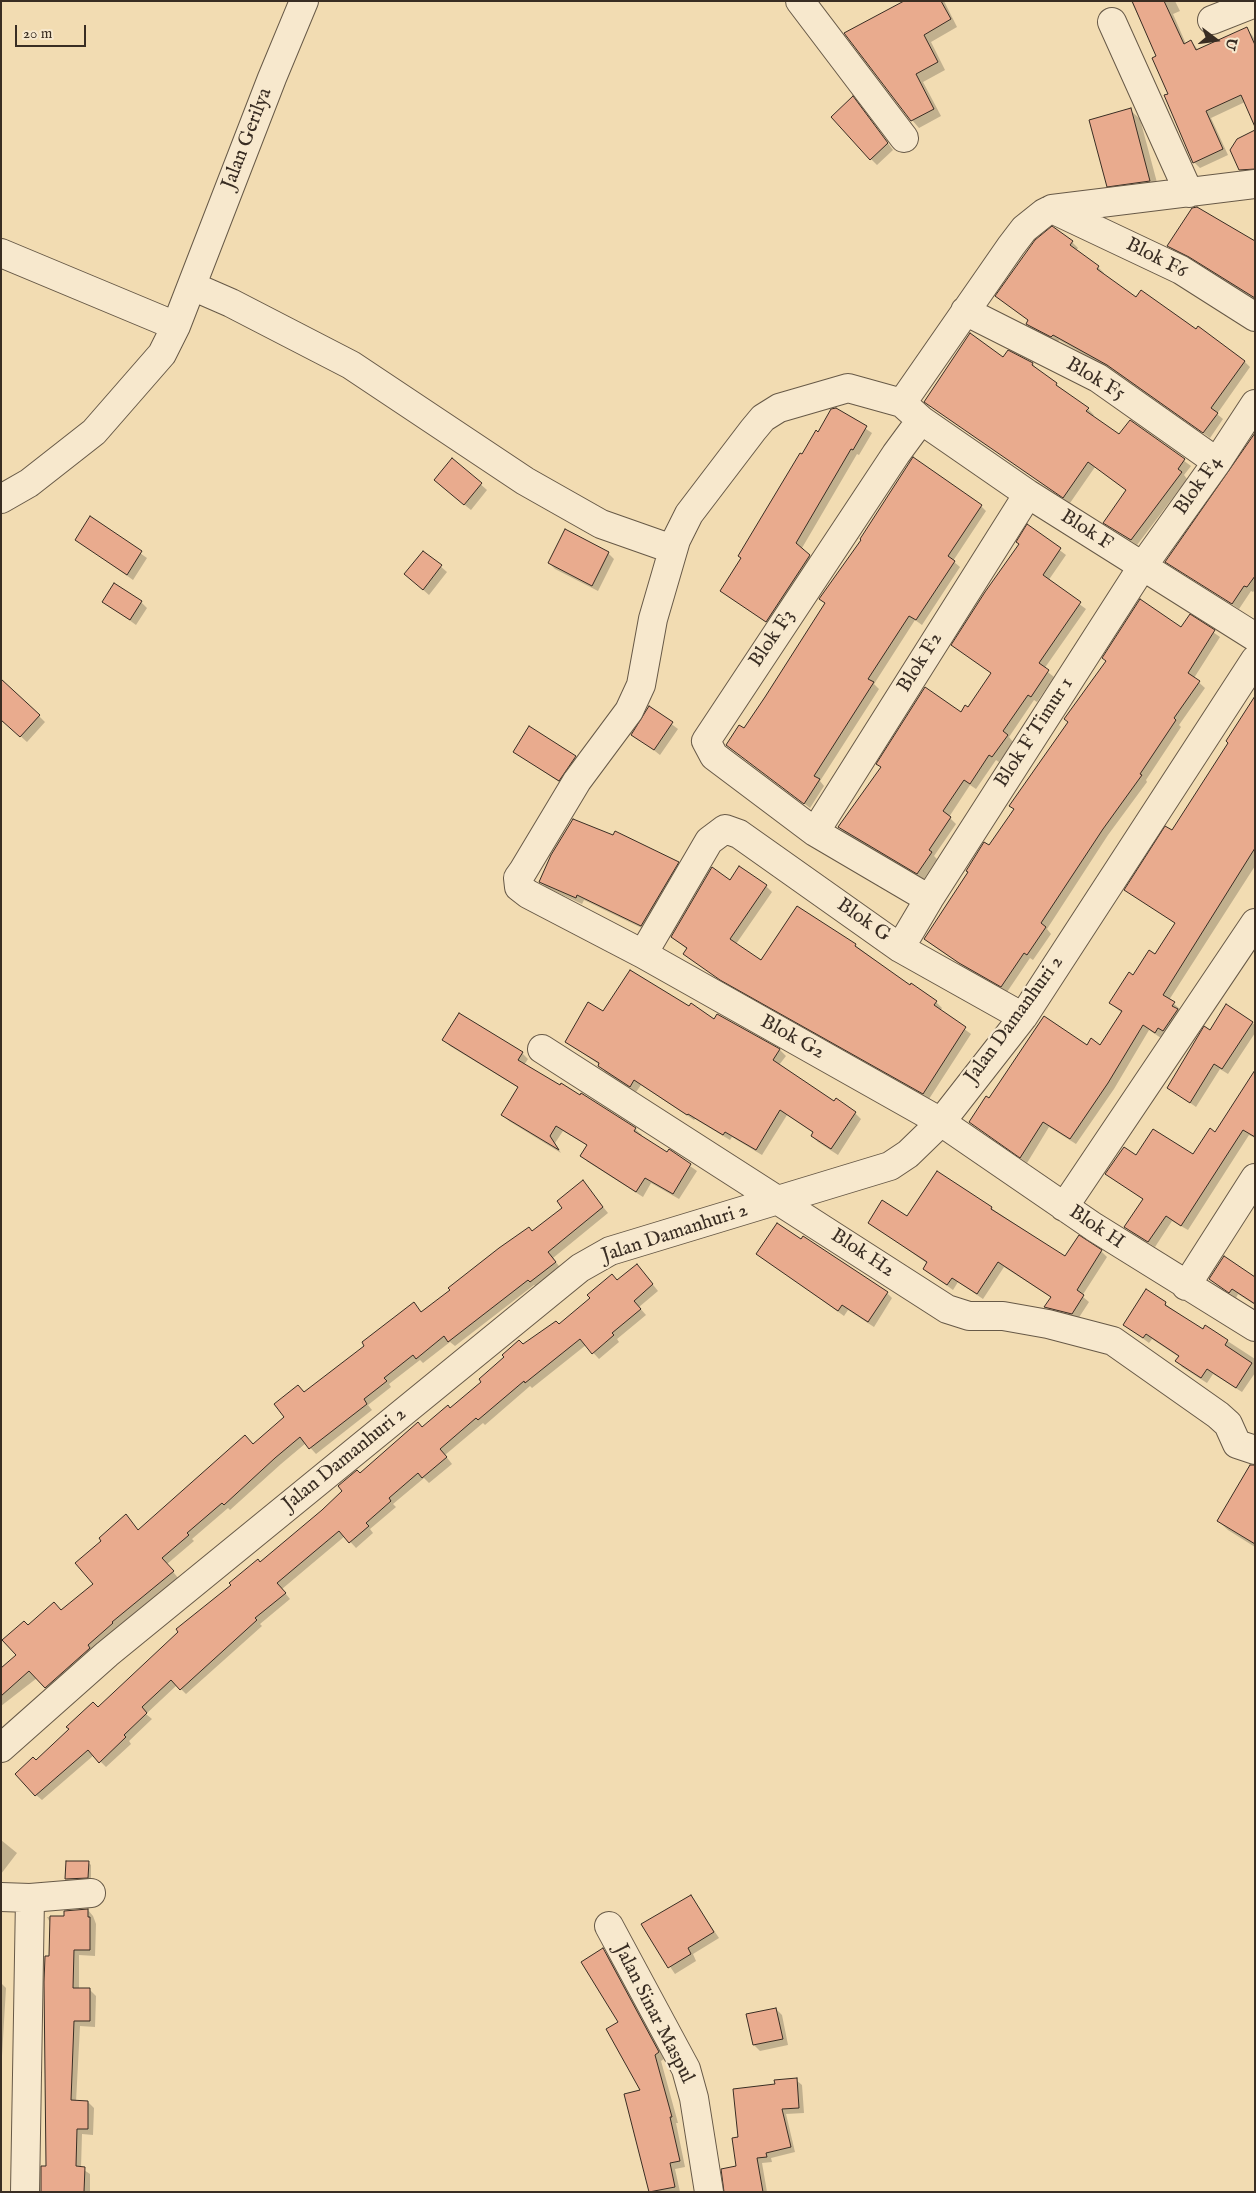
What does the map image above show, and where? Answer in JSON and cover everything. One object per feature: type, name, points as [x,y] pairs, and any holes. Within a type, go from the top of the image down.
[{"type":"street","name":"Jalan Gerilya","points":[[1,499],[29,483],[94,432],[162,354],[194,282],[272,78],[304,1]]},
{"type":"street","points":[[800,1],[904,138]]},
{"type":"street","points":[[1212,20],[1255,3]]},
{"type":"street","points":[[1112,22],[1189,193]]},
{"type":"street","points":[[912,411],[965,311],[1024,229],[1044,213],[1052,209],[1255,184]]},
{"type":"street","name":"Blok F6","points":[[1052,209],[1181,270],[1255,317]]},
{"type":"street","points":[[1,253],[176,326]]},
{"type":"street","points":[[194,282],[230,303],[351,365],[525,481],[601,524],[672,549]]},
{"type":"street","name":"Blok F5","points":[[965,311],[1098,378],[1217,462]]},
{"type":"street","name":"Blok F","points":[[672,549],[689,514],[764,418],[779,408],[848,388],[912,411],[1028,494],[1255,637]]},
{"type":"street","name":"Blok F4","points":[[1142,567],[1217,462],[1255,404]]},
{"type":"street","name":"Blok F3","points":[[815,832],[714,756],[706,741],[912,411]]},
{"type":"street","name":"Blok F2","points":[[815,832],[1028,494]]},
{"type":"street","name":"Blok G2","points":[[672,549],[653,620],[641,685],[629,711],[577,781],[518,878],[519,887],[528,894],[643,954],[941,1122]]},
{"type":"street","name":"Blok F Timur 1","points":[[900,948],[928,899],[1142,567]]},
{"type":"street","name":"Jalan Damanhuri 2","points":[[1,1748],[107,1654],[580,1268],[610,1251],[890,1166],[908,1154],[941,1122],[1023,1017],[1255,660]]},
{"type":"street","name":"Blok G","points":[[643,954],[710,841],[725,829],[739,834],[900,948],[1023,1017]]},
{"type":"street","points":[[815,832],[928,899]]},
{"type":"street","points":[[1064,1206],[1255,923]]},
{"type":"street","name":"Blok H2","points":[[542,1048],[947,1309],[969,1316],[1003,1316],[1048,1324],[1113,1341],[1218,1415],[1228,1424],[1237,1444],[1255,1450]]},
{"type":"street","name":"Blok H","points":[[941,1122],[1186,1286],[1255,1327]]},
{"type":"street","points":[[1186,1286],[1255,1178]]},
{"type":"street","points":[[1,1897],[30,1898],[91,1893]]},
{"type":"street","points":[[25,2192],[30,1898]]},
{"type":"street","name":"Jalan Sinar Maspul","points":[[609,1926],[686,2069],[694,2098],[709,2192]]},
{"type":"building","points":[[904,1],[941,1],[951,19],[924,35],[938,62],[916,74],[934,109],[911,121],[844,33]]},
{"type":"building","points":[[1132,1],[1164,1],[1184,44],[1191,40],[1196,50],[1247,27],[1255,45],[1255,127],[1241,95],[1206,111],[1223,149],[1193,163],[1164,95],[1168,94],[1152,58],[1156,56]]},
{"type":"building","points":[[853,96],[888,143],[870,160],[831,117]]},
{"type":"building","points":[[1131,108],[1150,181],[1107,187],[1089,120]]},
{"type":"building","points":[[1255,130],[1255,169],[1239,170],[1230,150],[1237,139]]},
{"type":"building","points":[[1197,207],[1255,241],[1255,298],[1189,257],[1167,246],[1192,208]]},
{"type":"building","points":[[1052,226],[1073,241],[1070,245],[1099,266],[1097,269],[1136,297],[1141,290],[1196,329],[1198,326],[1245,361],[1211,408],[1218,413],[1203,433],[1107,365],[1053,335],[1051,337],[1026,324],[1028,320],[995,296],[1035,240]]},
{"type":"building","points":[[970,333],[1003,357],[1008,350],[1033,363],[1032,365],[1057,383],[1056,385],[1089,408],[1086,411],[1119,434],[1130,420],[1185,459],[1178,469],[1182,472],[1131,540],[1103,523],[1126,490],[1088,462],[1063,498],[924,402]]},
{"type":"building","points":[[836,408],[867,426],[853,450],[851,449],[796,543],[810,555],[766,622],[720,591],[741,558],[738,556],[800,453],[802,454],[816,430],[818,432],[831,409]]},
{"type":"building","points":[[1255,433],[1255,576],[1247,587],[1244,586],[1232,604],[1165,562]]},
{"type":"building","points":[[913,457],[982,505],[948,556],[955,561],[916,620],[909,616],[868,679],[874,682],[814,776],[820,779],[804,804],[726,745],[739,725],[744,728],[765,697],[825,603],[819,599],[861,540]]},
{"type":"building","points":[[452,458],[482,483],[464,505],[434,480]]},
{"type":"building","points":[[90,516],[142,551],[127,575],[75,540]]},
{"type":"building","points":[[1027,524],[1061,548],[1043,575],[1081,602],[1039,663],[1049,670],[1031,697],[1028,695],[1003,731],[1008,735],[992,757],[989,755],[970,784],[964,780],[943,811],[951,817],[929,850],[932,852],[917,874],[838,827],[881,767],[876,764],[925,687],[961,712],[965,705],[968,707],[991,673],[951,645],[1019,544],[1016,542]]},
{"type":"building","points":[[565,529],[609,552],[592,586],[548,563]]},
{"type":"building","points":[[423,551],[442,565],[423,590],[404,574]]},
{"type":"building","points":[[114,583],[142,601],[130,620],[102,602]]},
{"type":"building","points":[[1140,599],[1181,627],[1190,614],[1215,630],[1188,673],[1200,681],[1174,718],[1176,720],[1140,774],[1142,775],[1103,829],[1041,923],[1046,927],[1027,955],[1024,953],[1001,987],[959,963],[924,939],[968,872],[966,871],[984,842],[989,845],[1014,809],[1009,806],[1068,722],[1064,719],[1106,661],[1102,658]]},
{"type":"building","points":[[1,679],[40,715],[20,737],[1,720]]},
{"type":"building","points":[[1255,696],[1255,848],[1163,995],[1175,1002],[1172,1006],[1178,1009],[1163,1031],[1158,1028],[1155,1033],[1143,1025],[1108,1083],[1070,1139],[1043,1122],[1020,1158],[969,1122],[986,1096],[989,1098],[1044,1016],[1087,1045],[1091,1038],[1100,1045],[1122,1011],[1109,1003],[1129,972],[1133,975],[1149,950],[1155,954],[1175,923],[1124,890],[1165,826],[1172,830],[1228,743],[1226,741]]},
{"type":"building","points":[[649,706],[673,722],[654,750],[631,735]]},
{"type":"building","points":[[529,726],[576,756],[559,781],[513,752]]},
{"type":"building","points":[[573,819],[613,835],[615,831],[679,862],[641,926],[577,895],[576,898],[539,882],[551,855]]},
{"type":"building","points":[[739,866],[767,885],[730,939],[761,960],[797,906],[856,944],[855,946],[910,985],[911,983],[937,1001],[934,1005],[966,1027],[923,1094],[720,980],[683,954],[687,948],[671,937],[712,867],[730,880]]},
{"type":"building","points":[[630,970],[689,1006],[691,1003],[714,1019],[717,1014],[780,1049],[773,1060],[834,1101],[836,1098],[856,1112],[831,1149],[811,1136],[813,1132],[780,1110],[756,1150],[725,1132],[723,1135],[687,1115],[634,1080],[630,1087],[598,1066],[599,1063],[565,1042],[588,1002],[603,1011]]},
{"type":"building","points":[[1226,1004],[1253,1022],[1222,1069],[1214,1064],[1190,1103],[1167,1088],[1204,1026],[1210,1030]]},
{"type":"building","points":[[459,1013],[523,1052],[518,1060],[560,1085],[561,1083],[580,1095],[581,1093],[636,1128],[634,1131],[667,1152],[669,1149],[691,1164],[673,1194],[645,1178],[636,1192],[580,1156],[587,1145],[556,1126],[550,1136],[559,1150],[501,1115],[518,1087],[442,1040]]},
{"type":"building","points":[[1255,1070],[1255,1137],[1243,1130],[1181,1226],[1166,1216],[1148,1242],[1124,1227],[1143,1199],[1105,1174],[1124,1147],[1136,1155],[1153,1129],[1193,1154],[1210,1128],[1215,1132]]},
{"type":"building","points":[[937,1171],[992,1207],[991,1209],[1065,1256],[1079,1235],[1102,1250],[1077,1290],[1084,1295],[1072,1314],[1044,1307],[1051,1297],[998,1262],[977,1294],[952,1278],[947,1285],[923,1269],[927,1262],[868,1223],[882,1200],[907,1216]]},
{"type":"building","points":[[583,1180],[603,1207],[548,1252],[556,1262],[530,1282],[528,1280],[448,1342],[444,1336],[416,1359],[413,1355],[384,1378],[387,1381],[364,1399],[367,1404],[309,1449],[300,1437],[224,1505],[222,1503],[187,1533],[189,1535],[162,1558],[174,1571],[112,1622],[88,1645],[90,1648],[45,1688],[29,1671],[1,1696],[1,1668],[16,1655],[2,1640],[24,1621],[28,1625],[54,1602],[61,1610],[93,1584],[75,1563],[101,1541],[99,1538],[126,1514],[138,1530],[245,1435],[253,1444],[284,1417],[274,1404],[298,1385],[304,1392],[364,1346],[362,1342],[414,1302],[421,1312],[499,1248],[529,1227],[532,1231],[562,1208],[557,1201]]},
{"type":"building","points":[[777,1223],[801,1239],[803,1236],[888,1292],[868,1322],[842,1305],[838,1311],[756,1254]]},
{"type":"building","points":[[1224,1256],[1255,1277],[1255,1304],[1232,1289],[1229,1293],[1209,1279]]},
{"type":"building","points":[[637,1264],[653,1284],[634,1301],[641,1309],[612,1333],[614,1335],[592,1354],[580,1339],[525,1383],[524,1381],[478,1420],[476,1418],[440,1449],[447,1457],[422,1478],[418,1473],[389,1498],[391,1501],[366,1523],[369,1526],[349,1543],[339,1531],[277,1583],[286,1593],[255,1618],[257,1620],[180,1690],[171,1680],[142,1707],[147,1713],[99,1763],[88,1750],[35,1796],[15,1774],[33,1757],[36,1760],[69,1729],[66,1727],[93,1702],[98,1707],[178,1632],[176,1629],[231,1585],[229,1583],[258,1559],[260,1562],[322,1510],[342,1491],[338,1486],[357,1470],[360,1473],[418,1422],[422,1427],[448,1405],[450,1408],[481,1382],[479,1379],[504,1357],[502,1355],[519,1340],[523,1344],[556,1321],[559,1324],[590,1298],[587,1295],[612,1274],[617,1280]]},
{"type":"building","points":[[1146,1289],[1166,1302],[1165,1305],[1203,1329],[1205,1325],[1228,1340],[1225,1345],[1252,1363],[1236,1388],[1207,1369],[1201,1378],[1175,1361],[1179,1356],[1146,1334],[1143,1338],[1123,1325]]},
{"type":"building","points":[[1250,1465],[1255,1465],[1255,1544],[1217,1521]]},
{"type":"building","points":[[66,1861],[89,1861],[88,1878],[65,1879]]},
{"type":"building","points":[[691,1895],[714,1932],[688,1948],[691,1954],[668,1968],[641,1924]]},
{"type":"building","points":[[88,1909],[88,1917],[90,1917],[90,1950],[74,1950],[73,1988],[90,1988],[90,2021],[74,2021],[71,2100],[88,2101],[88,2129],[77,2129],[76,2166],[85,2167],[84,2192],[41,2192],[41,2166],[46,2166],[44,1982],[45,1956],[49,1956],[50,1916],[64,1916],[64,1911]]},
{"type":"building","points":[[603,1948],[659,2052],[655,2055],[672,2117],[670,2117],[680,2161],[670,2163],[675,2187],[649,2192],[624,2094],[640,2090],[606,2029],[618,2022],[581,1962]]},
{"type":"building","points":[[776,2008],[783,2039],[753,2045],[746,2014]]},
{"type":"building","points":[[797,2078],[799,2108],[782,2109],[791,2147],[766,2153],[767,2157],[757,2158],[763,2192],[724,2192],[721,2169],[736,2166],[732,2138],[738,2137],[733,2089],[775,2084],[774,2080]]}]
